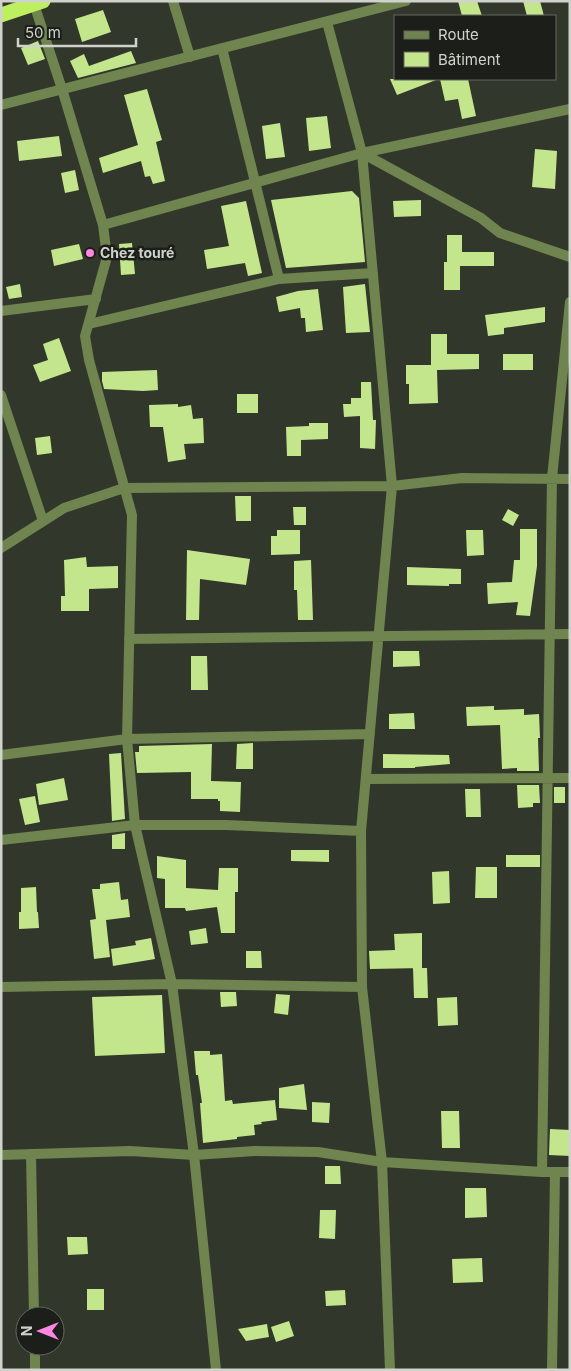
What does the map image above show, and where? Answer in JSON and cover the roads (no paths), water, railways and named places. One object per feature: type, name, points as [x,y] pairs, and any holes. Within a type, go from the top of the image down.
[{"type":"highway","points":[[1,14],[38,3]]},
{"type":"street","points":[[173,1],[190,57]]},
{"type":"street","points":[[1,105],[406,1]]},
{"type":"street","points":[[38,3],[103,225],[107,257],[85,336],[88,360],[132,515],[128,739],[135,825],[172,984],[194,1155],[216,1370]]},
{"type":"street","points":[[327,22],[362,153],[392,486],[361,831],[362,987],[382,1162],[390,1370]]},
{"type":"street","points":[[222,48],[279,279]]},
{"type":"street","points":[[103,225],[362,153],[570,108]]},
{"type":"street","points":[[362,153],[481,218],[500,233],[570,257]]},
{"type":"street","points":[[88,324],[279,279],[373,273]]},
{"type":"street","points":[[1,311],[96,299]]},
{"type":"street","points":[[542,1172],[552,478],[570,302]]},
{"type":"street","points":[[1,396],[43,521]]},
{"type":"street","points":[[1,548],[64,508],[124,488],[392,486],[462,478],[570,479]]},
{"type":"street","points":[[129,639],[570,634]]},
{"type":"street","points":[[1,755],[128,739],[370,734]]},
{"type":"street","points":[[366,779],[570,778]]},
{"type":"street","points":[[1,840],[135,825],[226,825],[361,831]]},
{"type":"street","points":[[1,987],[172,984],[362,987]]},
{"type":"street","points":[[1,1155],[130,1151],[194,1155],[255,1150],[318,1152],[382,1162],[570,1172]]},
{"type":"street","points":[[31,1154],[34,1306]]},
{"type":"street","points":[[552,1370],[555,1172]]},
{"type":"street","points":[[35,1356],[35,1370]]},
{"type":"place","name":"Chez touré","points":[[90,253]]}]
